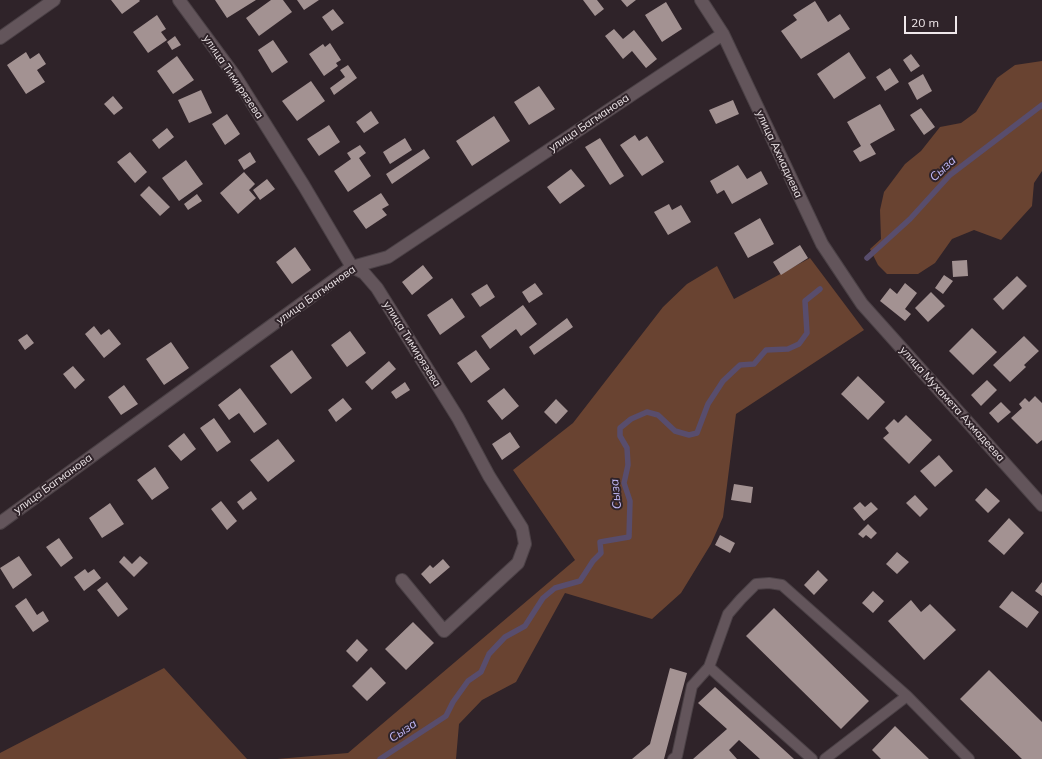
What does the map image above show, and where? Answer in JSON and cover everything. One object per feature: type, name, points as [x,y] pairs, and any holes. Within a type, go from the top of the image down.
[{"type":"street","points":[[0,38],[54,0]]},
{"type":"street","name":"улица Тимирязева","points":[[179,0],[235,76],[304,186],[352,268],[364,273],[377,288],[458,418],[489,476],[522,528],[525,544],[518,563],[444,631],[402,580]]},
{"type":"street","name":"улица Ахмадиева","points":[[702,0],[723,34],[822,244],[862,304]]},
{"type":"street","name":"улица Багманова","points":[[0,522],[352,268],[388,257],[723,34]]},
{"type":"street","name":"улица Мухамета Ахмадеева","points":[[862,304],[1042,505]]},
{"type":"lane","points":[[673,759],[677,756],[692,686],[708,666],[728,614],[740,599],[756,584],[769,583],[782,585],[907,696],[969,759]]},
{"type":"lane","points":[[708,666],[812,759]]},
{"type":"lane","points":[[825,759],[907,696]]},
{"type":"shaded area","points":[[1042,61],[1042,171],[1034,183],[1032,206],[1001,240],[974,230],[952,239],[935,263],[918,274],[887,274],[878,265],[870,249],[881,239],[880,210],[884,192],[905,164],[921,151],[940,127],[961,123],[976,112],[997,78],[1015,65]]},
{"type":"shaded area","points":[[810,258],[864,330],[736,414],[723,517],[711,544],[681,593],[652,619],[565,593],[516,682],[482,700],[459,724],[456,759],[277,759],[348,753],[575,560],[513,470],[573,423],[663,307],[687,284],[717,266],[734,299]]},
{"type":"shaded area","points":[[164,668],[247,759],[0,759],[0,753]]},
{"type":"building","points":[[111,0],[139,0],[140,1],[122,14]]},
{"type":"building","points":[[215,0],[256,0],[227,18]]},
{"type":"building","points":[[271,0],[283,0],[292,12],[259,36],[246,18]]},
{"type":"building","points":[[297,0],[319,0],[304,10]]},
{"type":"building","points":[[583,0],[597,0],[604,9],[595,16]]},
{"type":"building","points":[[621,0],[636,0],[627,7]]},
{"type":"building","points":[[815,1],[828,22],[840,14],[850,29],[801,59],[781,31],[797,20],[793,15]]},
{"type":"building","points":[[666,2],[682,29],[662,42],[645,15]]},
{"type":"building","points":[[333,9],[344,23],[332,31],[322,17]]},
{"type":"building","points":[[157,15],[166,29],[161,32],[167,40],[148,53],[133,32]]},
{"type":"building","points":[[614,29],[623,39],[634,30],[657,59],[646,68],[632,51],[623,59],[605,36]]},
{"type":"building","points":[[175,36],[181,45],[172,50],[167,42]]},
{"type":"building","points":[[273,40],[288,62],[272,73],[258,50]]},
{"type":"building","points":[[330,43],[341,60],[336,63],[338,66],[324,76],[309,54],[323,44],[325,47]]},
{"type":"building","points":[[26,52],[30,59],[39,53],[46,64],[37,70],[45,82],[26,94],[7,65]]},
{"type":"building","points":[[849,52],[866,78],[834,99],[817,74]]},
{"type":"building","points":[[911,54],[920,66],[911,72],[903,60]]},
{"type":"building","points":[[177,56],[194,80],[173,94],[157,71]]},
{"type":"building","points":[[348,65],[357,78],[334,95],[330,88],[345,77],[340,70]]},
{"type":"building","points":[[890,68],[899,82],[885,91],[876,77]]},
{"type":"building","points":[[923,74],[932,91],[917,100],[908,83]]},
{"type":"building","points":[[311,81],[325,101],[297,121],[282,101]]},
{"type":"building","points":[[539,86],[555,109],[529,125],[514,102]]},
{"type":"building","points":[[201,90],[212,113],[189,123],[178,100]]},
{"type":"building","points":[[113,96],[123,108],[114,115],[104,104]]},
{"type":"building","points":[[733,100],[739,114],[716,124],[709,110]]},
{"type":"building","points":[[880,104],[895,130],[870,144],[876,154],[860,162],[853,151],[861,146],[847,122]]},
{"type":"building","points":[[921,108],[935,127],[924,135],[910,115]]},
{"type":"building","points":[[371,111],[379,123],[364,133],[356,122]]},
{"type":"building","points":[[227,114],[240,134],[225,145],[212,124]]},
{"type":"building","points":[[494,116],[510,141],[472,166],[456,141]]},
{"type":"building","points":[[329,125],[340,142],[319,156],[307,139]]},
{"type":"building","points":[[167,128],[174,137],[159,149],[152,140]]},
{"type":"building","points":[[635,135],[639,141],[647,136],[664,162],[642,176],[620,145]]},
{"type":"building","points":[[405,138],[412,150],[390,164],[383,152]]},
{"type":"building","points":[[600,138],[624,176],[610,185],[585,147]]},
{"type":"building","points":[[360,145],[366,153],[359,158],[371,176],[348,192],[334,171],[351,159],[347,153]]},
{"type":"building","points":[[424,149],[430,158],[392,184],[386,174]]},
{"type":"building","points":[[130,152],[147,172],[135,183],[117,162]]},
{"type":"building","points":[[250,152],[256,162],[244,170],[238,160]]},
{"type":"building","points":[[186,160],[203,184],[179,201],[162,178]]},
{"type":"building","points":[[738,165],[747,179],[761,171],[768,184],[732,204],[724,190],[717,194],[710,181]]},
{"type":"building","points":[[571,169],[585,186],[560,204],[547,187]]},
{"type":"building","points":[[244,172],[255,184],[249,190],[256,198],[238,214],[220,193]]},
{"type":"building","points":[[267,179],[275,189],[260,200],[253,190]]},
{"type":"building","points":[[149,186],[170,207],[160,216],[140,195]]},
{"type":"building","points":[[381,193],[389,205],[382,209],[387,215],[366,229],[353,211]]},
{"type":"building","points":[[197,194],[202,201],[188,210],[184,204]]},
{"type":"building","points":[[669,204],[672,210],[681,205],[691,222],[668,235],[654,212]]},
{"type":"building","points":[[760,218],[774,244],[748,258],[734,233]]},
{"type":"building","points":[[800,245],[808,258],[781,275],[773,262]]},
{"type":"building","points":[[295,247],[311,270],[292,284],[276,262]]},
{"type":"building","points":[[967,260],[968,276],[953,277],[952,261]]},
{"type":"building","points":[[423,265],[433,278],[412,295],[402,282]]},
{"type":"building","points":[[944,275],[953,281],[943,294],[935,288]]},
{"type":"building","points":[[1017,276],[1027,286],[1003,310],[993,299]]},
{"type":"building","points":[[535,283],[543,294],[529,303],[522,292]]},
{"type":"building","points":[[905,283],[917,293],[905,309],[911,314],[905,321],[880,301],[890,288],[897,294]]},
{"type":"building","points":[[487,284],[495,297],[480,307],[471,294]]},
{"type":"building","points":[[931,292],[945,306],[928,322],[915,308]]},
{"type":"building","points":[[452,298],[465,317],[440,335],[427,315]]},
{"type":"building","points":[[523,305],[537,324],[521,336],[516,329],[490,349],[481,336]]},
{"type":"building","points":[[567,318],[573,327],[534,355],[529,347]]},
{"type":"building","points":[[94,326],[101,335],[109,329],[121,344],[104,358],[85,334]]},
{"type":"building","points":[[972,328],[997,352],[973,375],[949,351]]},
{"type":"building","points":[[350,331],[366,353],[347,367],[331,345]]},
{"type":"building","points":[[27,334],[34,343],[25,350],[18,340]]},
{"type":"building","points":[[1024,336],[1039,351],[1024,365],[1026,367],[1010,382],[993,365]]},
{"type":"building","points":[[171,342],[189,368],[164,385],[146,359]]},
{"type":"building","points":[[292,350],[312,378],[291,394],[270,366]]},
{"type":"building","points":[[476,350],[490,369],[471,383],[457,363]]},
{"type":"building","points":[[389,361],[396,369],[372,390],[365,382]]},
{"type":"building","points":[[73,366],[85,380],[75,389],[63,374]]},
{"type":"building","points":[[858,376],[885,402],[868,420],[841,394]]},
{"type":"building","points":[[987,380],[997,390],[981,406],[971,395]]},
{"type":"building","points":[[405,382],[410,390],[396,399],[391,392]]},
{"type":"building","points":[[124,385],[138,404],[121,415],[108,397]]},
{"type":"building","points":[[240,388],[267,424],[254,433],[239,413],[229,420],[218,405]]},
{"type":"building","points":[[504,388],[519,406],[502,420],[487,401]]},
{"type":"building","points":[[1035,396],[1042,403],[1042,440],[1037,444],[1011,418],[1022,408],[1019,404],[1025,398],[1029,402]]},
{"type":"building","points":[[343,398],[352,409],[336,422],[328,410]]},
{"type":"building","points":[[556,399],[568,411],[556,424],[544,412]]},
{"type":"building","points":[[1001,402],[1011,412],[998,423],[989,413]]},
{"type":"building","points":[[906,415],[932,440],[909,464],[883,438],[889,433],[885,428],[894,419],[898,423]]},
{"type":"building","points":[[214,418],[231,442],[217,452],[200,428]]},
{"type":"building","points":[[510,432],[520,447],[502,460],[492,444]]},
{"type":"building","points":[[184,433],[196,449],[181,461],[168,446]]},
{"type":"building","points":[[278,439],[295,461],[268,482],[250,460]]},
{"type":"building","points":[[939,455],[953,471],[935,487],[920,471]]},
{"type":"building","points":[[155,467],[169,488],[152,500],[137,480]]},
{"type":"building","points":[[734,484],[753,487],[751,503],[731,500]]},
{"type":"building","points":[[986,488],[1000,501],[988,513],[975,500]]},
{"type":"building","points":[[251,491],[257,499],[243,510],[237,502]]},
{"type":"building","points":[[915,495],[928,509],[920,517],[906,503]]},
{"type":"building","points":[[221,501],[237,521],[227,530],[211,509]]},
{"type":"building","points":[[860,502],[865,507],[871,502],[878,509],[864,521],[853,508]]},
{"type":"building","points":[[110,503],[124,524],[102,538],[89,518]]},
{"type":"building","points":[[1009,518],[1024,533],[1004,555],[988,541]]},
{"type":"building","points":[[868,524],[877,533],[871,539],[866,535],[863,538],[858,534]]},
{"type":"building","points":[[720,535],[735,543],[730,553],[715,545]]},
{"type":"building","points":[[59,538],[73,558],[61,567],[46,547]]},
{"type":"building","points":[[897,552],[909,562],[897,574],[886,564]]},
{"type":"building","points":[[19,556],[32,575],[13,589],[0,568]]},
{"type":"building","points":[[124,556],[132,564],[140,556],[148,563],[134,577],[119,562]]},
{"type":"building","points":[[443,559],[450,567],[430,584],[421,574],[430,565],[433,568]]},
{"type":"building","points":[[85,569],[88,573],[94,569],[101,578],[84,591],[74,577]]},
{"type":"building","points":[[818,570],[828,580],[814,595],[804,585]]},
{"type":"building","points":[[107,582],[128,609],[118,617],[97,590]]},
{"type":"building","points":[[1042,582],[1042,596],[1035,591]]},
{"type":"building","points":[[873,591],[884,601],[873,613],[862,603]]},
{"type":"building","points":[[1012,591],[1039,612],[1027,628],[999,607]]},
{"type":"building","points":[[26,598],[37,615],[43,611],[49,621],[33,632],[15,606]]},
{"type":"building","points":[[911,600],[921,612],[930,604],[956,630],[924,660],[888,621]]},
{"type":"building","points":[[774,608],[869,701],[841,729],[746,636]]},
{"type":"building","points":[[413,622],[434,643],[406,670],[385,649]]},
{"type":"building","points":[[357,639],[368,650],[357,662],[346,651]]},
{"type":"building","points":[[371,667],[386,683],[367,701],[352,686]]},
{"type":"building","points":[[670,668],[687,673],[664,759],[632,759],[650,744]]},
{"type":"building","points":[[989,670],[1042,722],[1042,759],[1022,759],[960,699]]},
{"type":"building","points":[[715,687],[794,759],[760,759],[739,740],[729,750],[737,759],[693,759],[727,729],[698,703]]},
{"type":"building","points":[[895,726],[929,759],[881,759],[872,750]]},
{"type":"waterway","name":"Сыза","points":[[867,258],[910,219],[950,175],[1042,105]]},
{"type":"waterway","name":"Сыза","points":[[380,759],[446,716],[453,702],[468,681],[481,672],[489,654],[505,637],[525,626],[543,598],[555,588],[580,581],[593,561],[601,553],[600,542],[629,537],[630,501],[624,483],[628,465],[627,448],[620,436],[620,428],[631,419],[647,412],[658,415],[675,431],[689,435],[697,433],[708,404],[723,381],[740,365],[754,364],[766,350],[788,349],[799,344],[807,333],[805,301],[820,289]]}]
